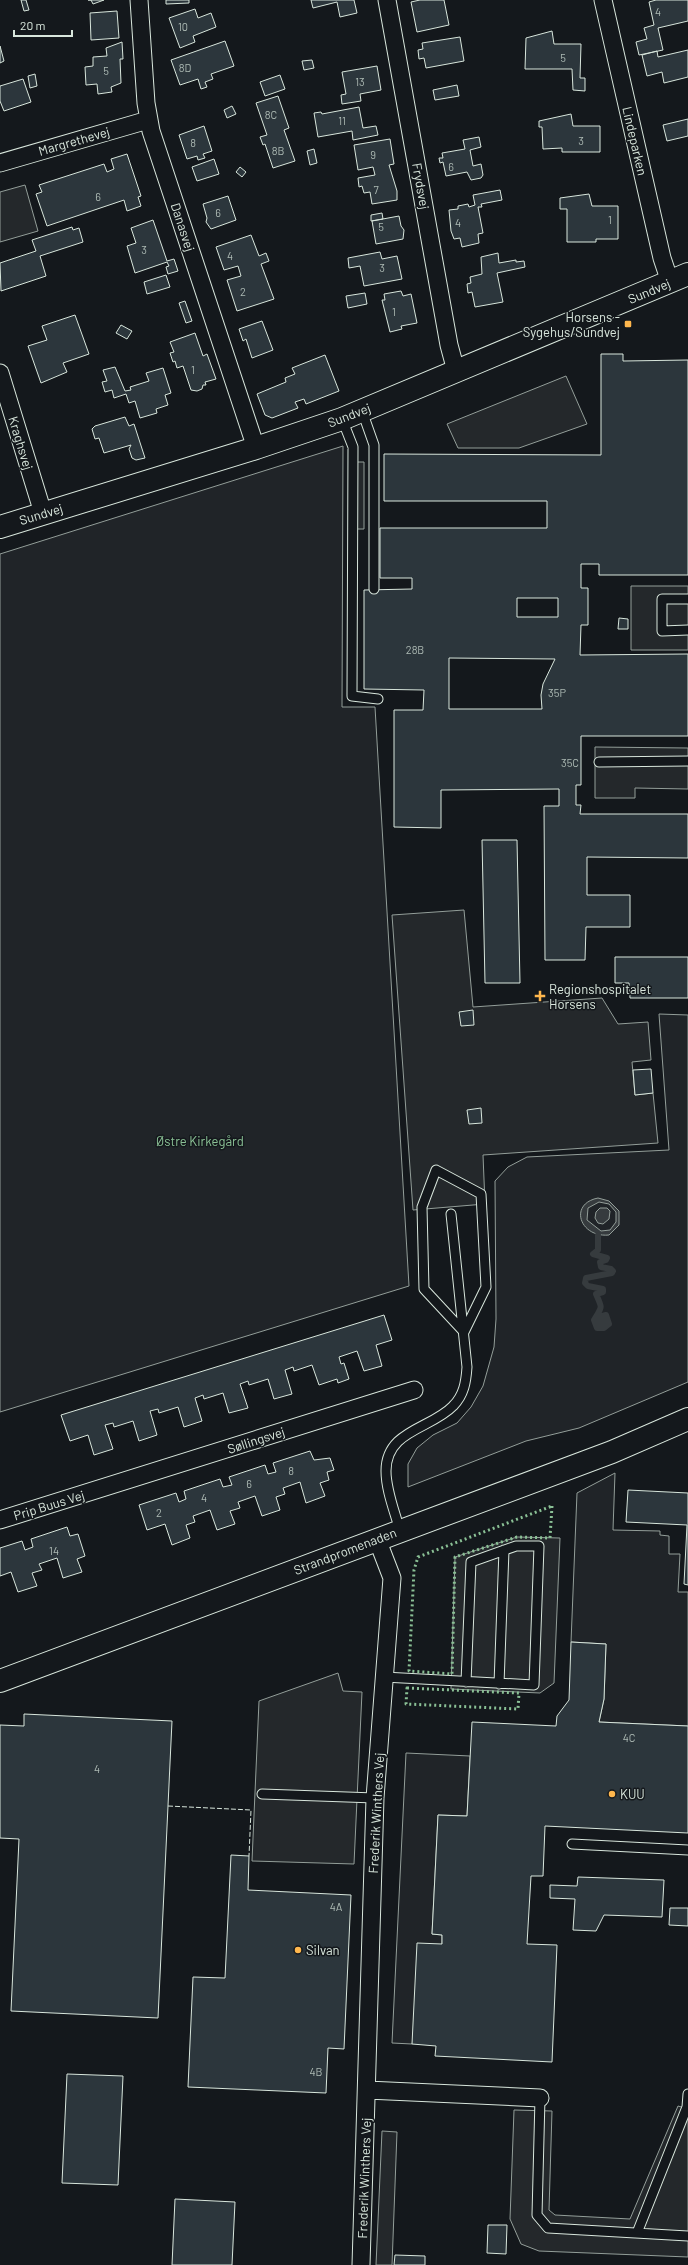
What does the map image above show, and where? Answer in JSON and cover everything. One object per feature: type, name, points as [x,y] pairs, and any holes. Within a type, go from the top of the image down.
[{"type":"street","name":"Danasvej","points":[[139,0],[148,120],[256,448]]},
{"type":"street","name":"Frydsvej","points":[[387,0],[456,371]]},
{"type":"street","name":"Lindeparken","points":[[603,0],[662,258],[679,278]]},
{"type":"street","name":"Margrethevej","points":[[0,163],[148,120]]},
{"type":"street","name":"Sundvej","points":[[0,527],[256,448],[342,419],[679,278]]},
{"type":"street","name":"Kraghsvej","points":[[0,373],[42,513]]},
{"type":"street","name":"Søllingsvej","points":[[98,1490],[414,1390]]},
{"type":"street","name":"Strandpromenaden","points":[[0,1681],[606,1454],[688,1419]]},
{"type":"street","name":"Prip Buus Vej","points":[[0,1520],[98,1490]]},
{"type":"street","name":"Frederik Winthers Vej","points":[[361,2265],[375,1798],[392,1578],[377,1539]]},
{"type":"street","points":[[367,2090],[540,2098]]},
{"type":"lane","points":[[362,410],[374,445],[374,589]]},
{"type":"lane","points":[[342,419],[353,447],[352,696],[378,699]]},
{"type":"lane","points":[[688,599],[662,599],[662,631],[688,630]]},
{"type":"lane","points":[[599,762],[688,761]]},
{"type":"lane","points":[[436,1170],[481,1194],[486,1287],[464,1332],[424,1289],[422,1206],[436,1170]]},
{"type":"lane","points":[[400,1531],[387,1484],[386,1470],[389,1456],[396,1443],[407,1433],[453,1407],[461,1395],[466,1381],[468,1367],[451,1214]]},
{"type":"lane","points":[[384,1677],[466,1682],[499,1684],[534,1686],[539,1546],[516,1546],[471,1562],[466,1682]]},
{"type":"lane","points":[[499,1684],[504,1550]]},
{"type":"lane","points":[[262,1794],[375,1798]]},
{"type":"lane","points":[[572,1844],[688,1850]]},
{"type":"lane","points":[[637,2233],[687,2107],[688,2094]]},
{"type":"lane","points":[[540,2098],[537,2215],[548,2228],[688,2236]]},
{"type":"green space","name":"Østre Kirkegård","points":[[343,446],[342,707],[375,707],[409,1286],[0,1412],[0,554]]},
{"type":"green space","points":[[659,1014],[688,1015],[688,1382],[579,1428],[526,1441],[408,1487],[408,1464],[417,1448],[433,1435],[457,1423],[471,1407],[483,1386],[494,1347],[496,1319],[495,1181],[508,1167],[527,1157],[669,1150]]},
{"type":"green space","points":[[615,1473],[613,1530],[660,1531],[660,1535],[669,1536],[669,1554],[680,1554],[678,1592],[688,1592],[688,1726],[599,1722],[604,1699],[606,1644],[571,1642],[577,1493]]},
{"type":"green space","points":[[406,1753],[470,1756],[467,1816],[438,1815],[432,1934],[442,1935],[442,1944],[412,2044],[392,2043]]},
{"type":"shaded area","points":[[25,185],[38,231],[0,242],[0,192]]},
{"type":"shaded area","points":[[566,376],[587,424],[519,448],[458,448],[447,424]]},
{"type":"shaded area","points":[[356,462],[364,462],[364,529],[356,529]]},
{"type":"shaded area","points":[[631,586],[688,586],[688,650],[631,650]]},
{"type":"shaded area","points":[[595,747],[688,748],[688,789],[635,788],[635,798],[595,798]]},
{"type":"shaded area","points":[[464,910],[473,1007],[602,998],[618,1024],[648,1022],[651,1060],[632,1062],[635,1095],[653,1093],[658,1143],[483,1155],[485,1204],[413,1210],[392,915]]},
{"type":"shaded area","points":[[598,1198],[609,1201],[619,1211],[619,1225],[609,1235],[599,1235],[591,1231],[581,1220],[583,1207],[589,1201]],"holes":[[[599,1202],[609,1204],[616,1212],[616,1222],[610,1230],[601,1231],[587,1220],[588,1208]]]},
{"type":"shaded area","points":[[600,1208],[607,1208],[610,1211],[609,1219],[603,1224],[598,1223],[595,1218],[596,1212]]},
{"type":"shaded area","points":[[517,1537],[560,1538],[554,1683],[540,1693],[451,1689],[455,1557]]},
{"type":"shaded area","points":[[338,1673],[343,1691],[362,1692],[354,1864],[252,1861],[259,1701]]},
{"type":"shaded area","points":[[678,2106],[688,2109],[688,2257],[539,2251],[521,2244],[510,2219],[514,2110],[552,2111],[549,2210],[555,2215],[630,2219]]},
{"type":"shaded area","points":[[382,2131],[397,2132],[392,2265],[376,2265]]},
{"type":"building","points":[[21,0],[26,0],[29,10],[24,11]]},
{"type":"building","points":[[91,0],[104,0],[93,4]]},
{"type":"building","points":[[166,0],[189,0],[189,3],[166,4]]},
{"type":"building","points":[[311,0],[354,0],[357,13],[340,17],[337,2],[313,8]]},
{"type":"building","points":[[420,0],[444,0],[449,25],[417,32],[411,2]]},
{"type":"building","points":[[656,0],[688,0],[688,21],[658,28],[663,50],[639,55],[636,42],[647,39],[644,28],[654,25],[649,2]]},
{"type":"building","points":[[195,9],[198,18],[211,13],[216,27],[193,36],[195,42],[180,48],[169,18]]},
{"type":"building","points":[[117,11],[119,38],[91,40],[90,13]]},
{"type":"building","points":[[552,31],[554,44],[581,44],[580,78],[585,78],[585,91],[573,90],[572,69],[525,69],[526,38]]},
{"type":"building","points":[[460,37],[464,61],[426,68],[424,58],[419,59],[418,50],[423,49],[422,43]]},
{"type":"building","points":[[225,41],[234,66],[211,74],[213,79],[205,82],[207,87],[201,89],[198,79],[180,85],[171,60]]},
{"type":"building","points":[[122,42],[123,59],[120,59],[121,83],[111,87],[112,92],[98,94],[97,84],[86,85],[85,67],[93,66],[93,57],[107,56],[106,48]]},
{"type":"building","points":[[0,46],[4,61],[0,63]]},
{"type":"building","points":[[688,50],[688,77],[664,83],[662,72],[647,76],[642,55],[657,51],[658,57]]},
{"type":"building","points":[[312,60],[314,68],[304,70],[302,61]]},
{"type":"building","points":[[377,66],[381,90],[360,94],[361,101],[342,104],[341,95],[346,94],[342,72]]},
{"type":"building","points":[[35,74],[37,86],[30,88],[28,76]]},
{"type":"building","points":[[280,75],[285,89],[265,96],[260,82]]},
{"type":"building","points":[[23,79],[31,102],[4,111],[0,101],[0,86]]},
{"type":"building","points":[[457,85],[459,96],[435,100],[433,90]]},
{"type":"building","points":[[278,96],[289,128],[284,130],[295,161],[273,168],[265,144],[263,145],[260,137],[267,135],[256,103]]},
{"type":"building","points":[[232,106],[236,114],[227,118],[224,110]]},
{"type":"building","points":[[359,107],[363,128],[376,126],[378,135],[353,140],[352,131],[318,137],[314,113],[321,112],[322,114]]},
{"type":"building","points":[[571,114],[573,126],[600,126],[600,152],[562,152],[562,148],[543,149],[542,127],[539,127],[539,121]]},
{"type":"building","points":[[688,119],[688,136],[667,141],[663,125]]},
{"type":"building","points":[[204,126],[212,151],[203,154],[205,158],[198,160],[197,156],[187,159],[179,135]]},
{"type":"building","points":[[479,137],[481,147],[470,150],[473,166],[481,164],[483,175],[481,178],[471,180],[467,172],[446,176],[443,162],[440,163],[439,158],[443,158],[442,153],[465,149],[463,140]]},
{"type":"building","points":[[390,139],[394,164],[389,165],[397,191],[397,200],[372,204],[370,192],[364,193],[362,186],[359,187],[358,178],[375,175],[373,167],[358,170],[354,145]]},
{"type":"building","points":[[314,149],[317,163],[310,165],[307,151]]},
{"type":"building","points":[[127,154],[141,196],[138,197],[141,206],[127,211],[124,200],[47,226],[36,194],[42,192],[39,185],[104,164],[107,172],[114,169],[111,159]]},
{"type":"building","points":[[214,159],[219,174],[197,181],[192,167]]},
{"type":"building","points":[[240,167],[246,172],[242,177],[236,172]]},
{"type":"building","points":[[500,190],[502,200],[481,204],[482,207],[478,207],[483,233],[478,234],[479,243],[462,247],[460,238],[454,239],[451,231],[449,210],[458,209],[458,206],[468,204],[469,207],[475,205],[473,195]]},
{"type":"building","points":[[589,194],[592,206],[618,206],[618,239],[596,239],[596,242],[567,242],[567,209],[560,209],[560,198]]},
{"type":"building","points":[[228,196],[236,220],[211,229],[206,222],[207,218],[203,204]]},
{"type":"building","points":[[382,213],[383,219],[371,221],[371,215]]},
{"type":"building","points":[[399,216],[401,226],[404,230],[403,239],[376,244],[372,221]]},
{"type":"building","points":[[153,220],[167,261],[174,259],[178,271],[168,274],[166,267],[169,266],[167,262],[135,273],[127,246],[136,243],[131,228]]},
{"type":"building","points":[[72,227],[73,230],[79,228],[83,242],[40,256],[46,276],[1,291],[0,263],[36,251],[32,240]]},
{"type":"building","points":[[251,235],[259,256],[266,253],[269,261],[261,264],[274,299],[237,311],[227,280],[241,276],[238,266],[224,270],[216,247]]},
{"type":"building","points":[[380,252],[382,259],[397,256],[402,279],[364,286],[360,266],[349,268],[348,258]]},
{"type":"building","points":[[498,253],[499,263],[516,260],[516,262],[524,261],[525,267],[497,273],[503,302],[475,307],[472,292],[468,293],[467,284],[471,283],[470,277],[482,274],[481,257]]},
{"type":"building","points":[[166,275],[170,287],[147,294],[144,282]]},
{"type":"building","points":[[401,291],[403,296],[411,294],[417,323],[401,326],[402,329],[390,332],[382,300],[385,300],[384,294]]},
{"type":"building","points":[[365,293],[367,304],[348,308],[346,296]]},
{"type":"building","points":[[185,301],[192,321],[186,323],[179,303]]},
{"type":"building","points":[[75,315],[89,354],[63,363],[67,372],[41,383],[28,346],[47,340],[42,326]]},
{"type":"building","points":[[262,321],[273,350],[252,358],[246,339],[243,341],[239,329]]},
{"type":"building","points":[[121,325],[132,331],[127,339],[116,333]]},
{"type":"building","points":[[195,333],[203,356],[207,354],[216,379],[205,382],[206,385],[203,385],[202,389],[197,391],[191,390],[183,366],[177,368],[170,353],[174,352],[170,342]]},
{"type":"building","points":[[601,354],[623,354],[623,361],[688,360],[688,575],[599,575],[599,564],[581,564],[581,588],[588,588],[588,625],[581,625],[580,655],[688,654],[688,736],[581,736],[581,785],[576,785],[576,805],[581,805],[580,814],[688,814],[688,858],[587,857],[587,895],[630,895],[630,927],[586,927],[585,960],[545,960],[544,806],[559,806],[559,789],[441,790],[441,828],[394,827],[394,710],[423,710],[424,690],[364,689],[364,590],[412,589],[412,578],[380,578],[380,528],[547,528],[547,501],[384,501],[384,454],[601,455]],"holes":[[[517,598],[558,598],[558,617],[517,617]],[[449,658],[555,659],[543,684],[541,695],[542,709],[449,709]]]},
{"type":"building","points":[[325,355],[339,391],[306,404],[304,399],[295,402],[298,408],[272,418],[265,415],[257,394],[286,382],[285,378],[295,374],[292,368]]},
{"type":"building","points":[[115,367],[125,391],[131,390],[130,387],[149,381],[146,373],[163,368],[171,393],[165,395],[168,405],[156,409],[157,413],[140,418],[135,401],[129,403],[126,394],[114,398],[112,390],[105,392],[102,382],[107,381],[103,370]]},
{"type":"building","points":[[125,417],[129,426],[134,424],[145,458],[136,460],[132,458],[129,449],[131,445],[104,453],[99,438],[95,439],[92,429],[95,426]]},
{"type":"building","points":[[619,618],[628,619],[628,629],[618,629]]},
{"type":"building","points":[[482,840],[517,840],[520,983],[485,983]]},
{"type":"building","points":[[615,957],[688,957],[688,998],[630,998],[629,983],[615,983]]},
{"type":"building","points":[[473,1010],[474,1025],[461,1026],[459,1012]]},
{"type":"building","points":[[651,1069],[653,1093],[635,1095],[633,1070]]},
{"type":"building","points":[[481,1108],[482,1123],[469,1124],[467,1110]]},
{"type":"building","points":[[384,1315],[392,1340],[376,1345],[382,1366],[364,1371],[357,1351],[339,1357],[341,1364],[344,1363],[349,1379],[338,1383],[337,1379],[319,1385],[312,1365],[294,1371],[293,1367],[285,1370],[292,1394],[274,1399],[268,1379],[249,1385],[248,1381],[240,1384],[248,1408],[229,1413],[223,1393],[204,1399],[203,1395],[195,1398],[202,1421],[184,1427],[178,1407],[159,1413],[158,1409],[150,1411],[157,1435],[139,1441],[133,1421],[114,1427],[113,1423],[105,1425],[113,1449],[94,1455],[88,1435],[70,1441],[61,1415]]},
{"type":"building","points":[[310,1451],[314,1460],[330,1458],[334,1470],[327,1472],[329,1480],[320,1483],[325,1496],[306,1503],[300,1482],[283,1488],[285,1494],[276,1497],[280,1510],[262,1516],[255,1496],[238,1502],[240,1508],[230,1511],[235,1524],[217,1530],[210,1510],[193,1516],[195,1522],[186,1525],[190,1538],[172,1545],[165,1524],[147,1530],[139,1505],[176,1493],[179,1502],[186,1499],[184,1491],[220,1479],[223,1487],[232,1485],[229,1477],[265,1465],[268,1474],[276,1472],[273,1463]]},
{"type":"building","points":[[628,1490],[688,1493],[688,1585],[684,1584],[687,1525],[626,1522]]},
{"type":"building","points":[[67,1527],[70,1536],[78,1534],[85,1556],[77,1559],[82,1572],[63,1578],[57,1558],[39,1564],[42,1570],[32,1573],[37,1586],[18,1592],[11,1572],[0,1576],[0,1548],[22,1541],[25,1550],[33,1547],[31,1539]]},
{"type":"building","points":[[571,1642],[606,1644],[604,1699],[599,1722],[688,1726],[688,1833],[545,1826],[543,1876],[531,1876],[527,1944],[557,1945],[552,2062],[435,2056],[436,2046],[412,2044],[417,1943],[442,1944],[442,1935],[432,1934],[438,1815],[467,1816],[472,1722],[556,1726],[557,1716],[569,1700]]},
{"type":"building","points":[[24,1714],[172,1721],[158,2018],[11,2011],[19,1839],[0,1838],[0,1725],[24,1726]]},
{"type":"building","points":[[231,1855],[249,1856],[248,1890],[351,1895],[344,2049],[328,2048],[326,2093],[188,2087],[193,1977],[225,1978]]},
{"type":"building","points":[[578,1877],[664,1880],[662,1917],[604,1915],[596,1931],[573,1930],[575,1899],[550,1898],[550,1885],[577,1886]]},
{"type":"building","points":[[670,1908],[688,1908],[688,1926],[669,1925]]},
{"type":"building","points":[[67,2074],[123,2076],[118,2185],[62,2183]]},
{"type":"building","points":[[175,2199],[235,2202],[232,2265],[172,2265]]},
{"type":"building","points":[[488,2225],[507,2225],[506,2254],[487,2253]]},
{"type":"building","points":[[395,2255],[425,2256],[425,2265],[394,2265]]},
{"type":"waterway","points":[[598,1235],[598,1250],[593,1254],[607,1258],[606,1260],[600,1262],[601,1267],[611,1269],[613,1271],[612,1273],[586,1278],[585,1283],[588,1286],[603,1289],[603,1292],[596,1294],[601,1308],[594,1320],[597,1328],[604,1328],[609,1324],[606,1315],[599,1317],[598,1324],[605,1324],[604,1319],[601,1320],[603,1323]]},
{"type":"hedge","points":[[552,1506],[550,1538],[517,1537],[455,1557],[452,1674],[409,1671],[414,1570],[418,1557],[552,1506]]},
{"type":"hedge","points":[[407,1688],[519,1693],[518,1709],[406,1704],[407,1688]]},
{"type":"fence","points":[[168,1806],[251,1810],[249,1856]]},
{"type":"place","name":"Horsens - Sygehus/Sundvej","points":[[628,324]]},
{"type":"place","name":"Regionshospitalet Horsens","points":[[540,996]]},
{"type":"place","name":"KUU","points":[[612,1794]]},
{"type":"place","name":"Silvan","points":[[298,1950]]}]
